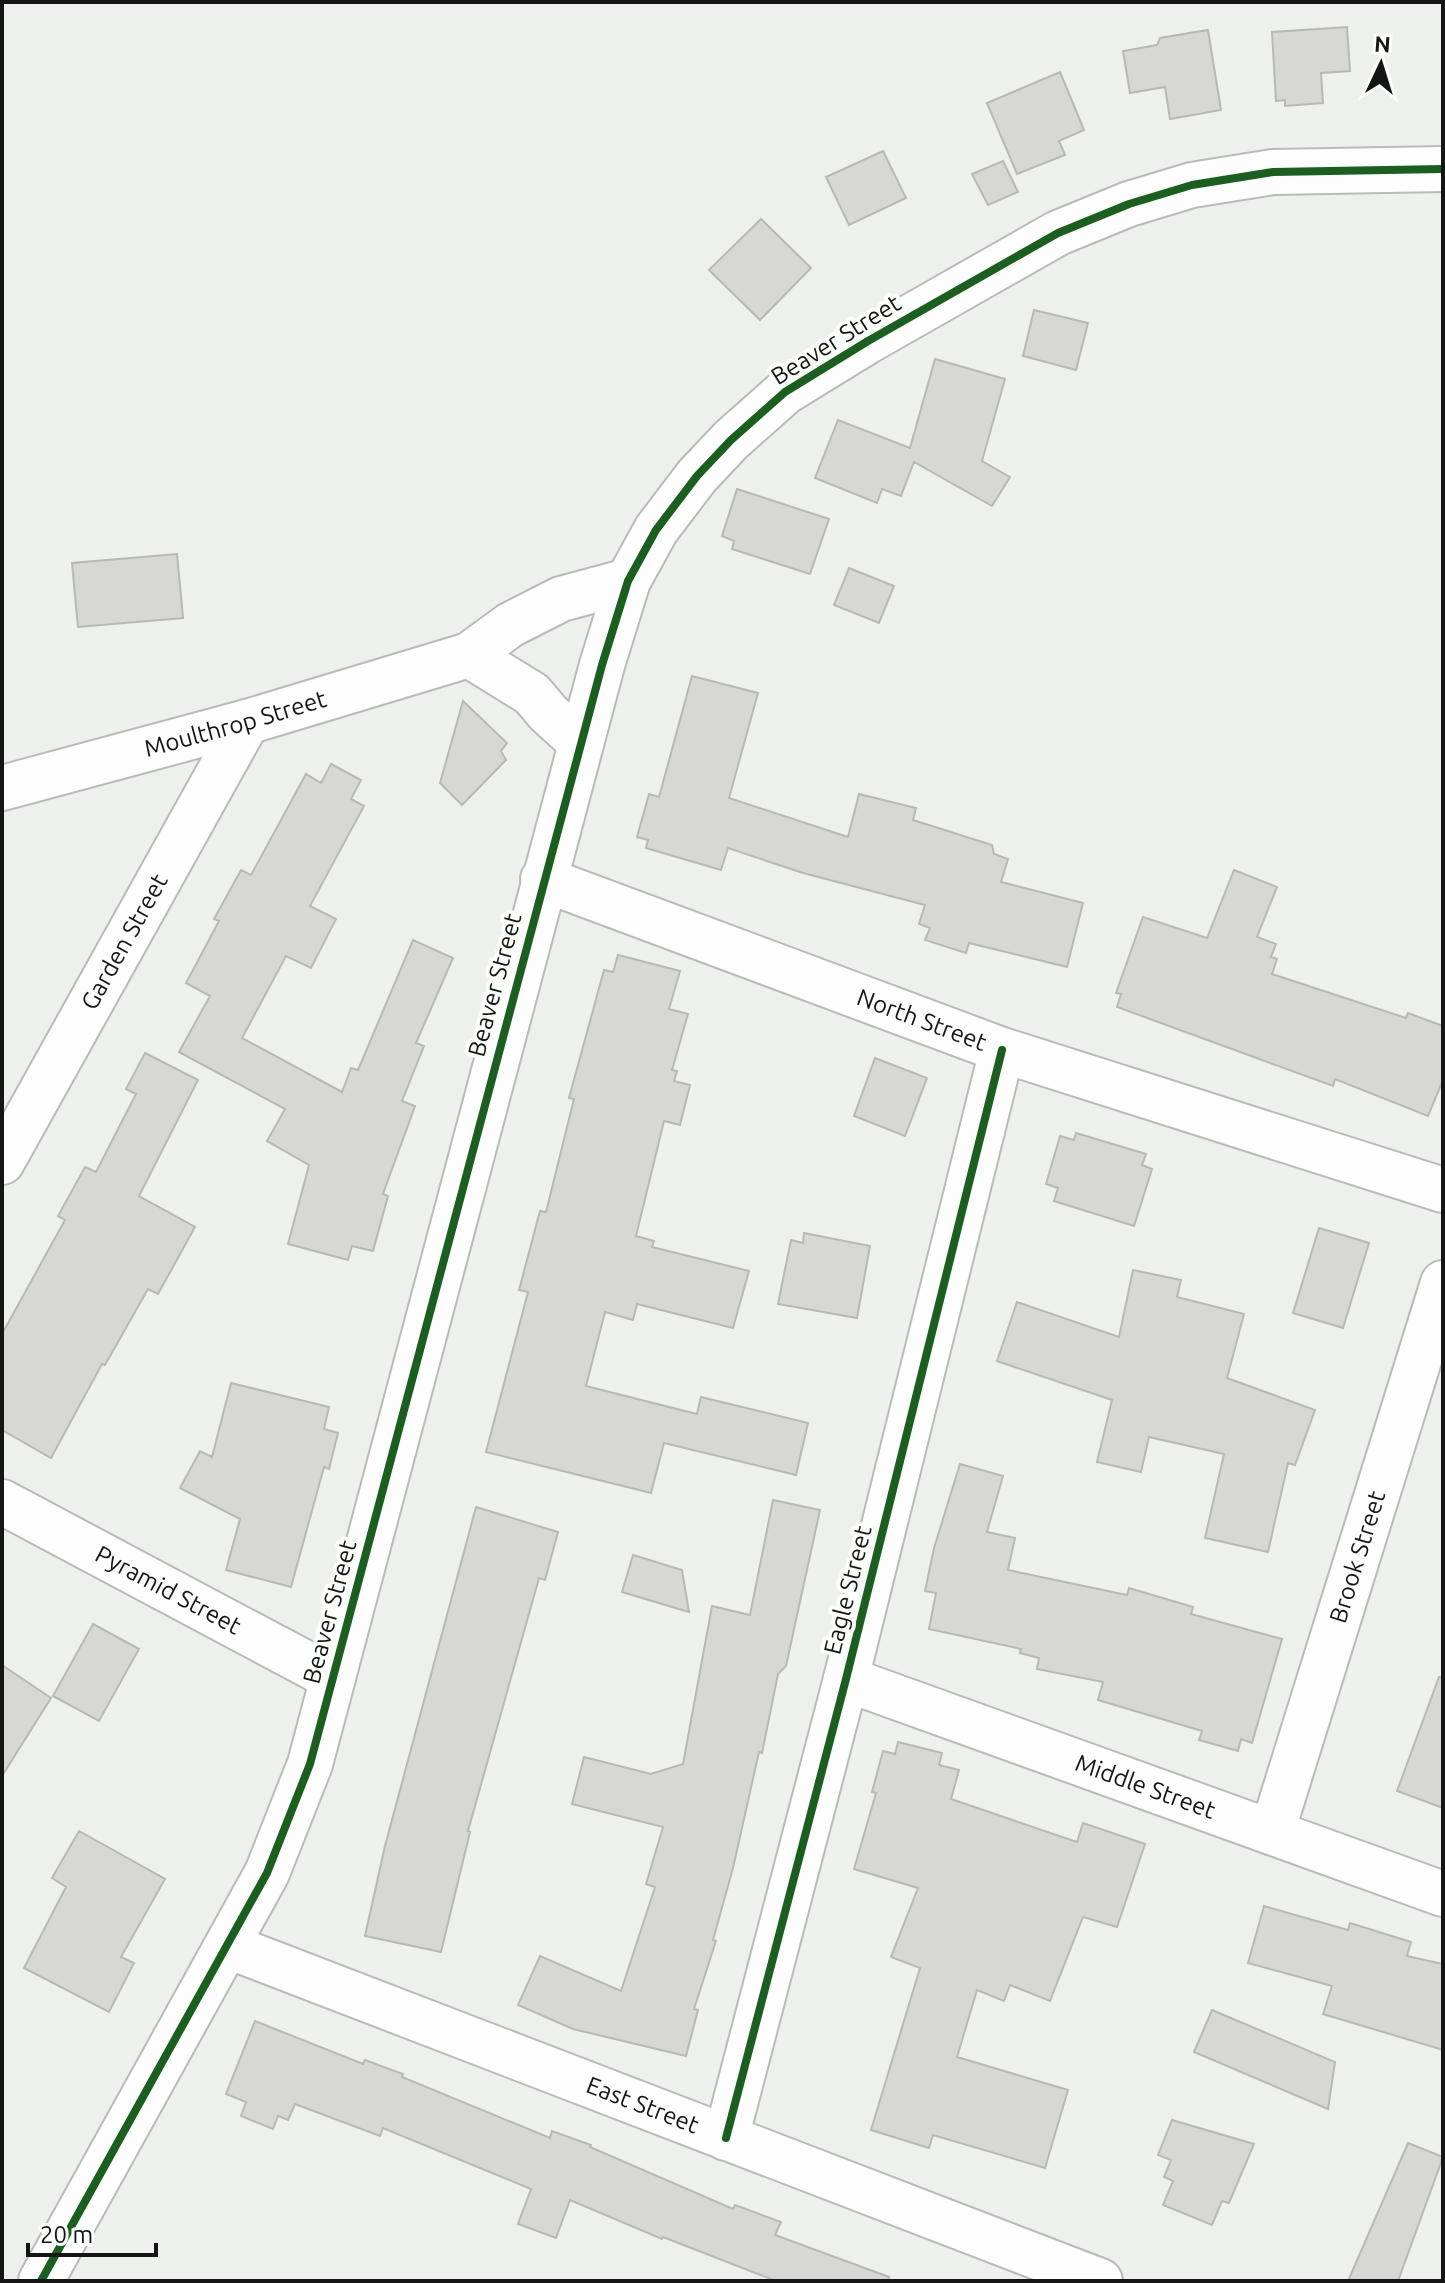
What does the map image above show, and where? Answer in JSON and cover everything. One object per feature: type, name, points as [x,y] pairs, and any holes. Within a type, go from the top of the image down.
[{"type":"street","name":"Beaver Street","points":[[41,2281],[267,1873],[310,1764],[581,743],[628,581],[656,530],[697,476],[731,440],[785,392],[1058,233],[1129,204],[1192,185],[1246,176],[1273,172],[1443,169]]},
{"type":"street","name":"Moulthrop Street","points":[[2,788],[247,722],[469,655],[510,625],[561,599],[628,581]]},
{"type":"street","points":[[469,655],[532,694],[581,743]]},
{"type":"street","name":"Garden Street","points":[[2,1162],[247,722]]},
{"type":"street","name":"North Street","points":[[543,879],[1002,1050],[1443,1190]]},
{"type":"street","name":"Eagle Street","points":[[726,2138],[846,1679],[1002,1050]]},
{"type":"street","name":"Brook Street","points":[[1272,1832],[1443,1283]]},
{"type":"street","name":"Pyramid Street","points":[[2,1502],[333,1678]]},
{"type":"street","name":"Middle Street","points":[[846,1679],[1443,1894]]},
{"type":"street","name":"East Street","points":[[228,1946],[1100,2281]]},
{"type":"building","points":[[1347,27],[1350,71],[1321,73],[1323,103],[1285,106],[1285,100],[1276,101],[1272,32]]},
{"type":"building","points":[[1208,30],[1221,110],[1170,119],[1165,87],[1130,93],[1123,51],[1157,45],[1160,38]]},
{"type":"building","points":[[1060,72],[1084,130],[1059,141],[1065,155],[1017,174],[987,103]]},
{"type":"building","points":[[883,151],[906,198],[849,225],[826,177]]},
{"type":"building","points":[[1003,161],[1018,192],[988,205],[972,174]]},
{"type":"building","points":[[761,219],[811,268],[760,320],[709,270]]},
{"type":"building","points":[[1034,310],[1088,323],[1076,370],[1023,356]]},
{"type":"building","points":[[935,359],[1005,379],[982,461],[1010,477],[992,506],[914,462],[901,496],[882,489],[877,503],[815,478],[838,420],[910,448]]},
{"type":"building","points":[[737,489],[829,519],[810,574],[732,549],[734,541],[722,536]]},
{"type":"building","points":[[177,554],[183,618],[78,627],[72,563]]},
{"type":"building","points":[[849,568],[894,586],[879,623],[834,605]]},
{"type":"building","points":[[692,676],[758,693],[729,798],[848,837],[859,794],[916,808],[913,820],[992,845],[994,854],[1008,859],[1001,882],[1083,903],[1067,967],[969,943],[966,953],[925,940],[930,928],[919,924],[925,905],[803,873],[728,848],[721,870],[646,848],[648,840],[637,837],[649,794],[659,797]]},
{"type":"building","points":[[463,701],[507,743],[501,751],[506,760],[462,805],[440,783]]},
{"type":"building","points":[[331,764],[361,780],[351,799],[364,806],[310,906],[336,919],[311,968],[286,956],[242,1038],[342,1092],[351,1068],[358,1070],[413,940],[453,958],[416,1043],[424,1046],[402,1101],[415,1106],[383,1194],[388,1196],[373,1251],[352,1246],[348,1260],[288,1244],[309,1165],[267,1141],[285,1109],[179,1052],[210,996],[186,983],[219,921],[214,919],[241,870],[251,875],[306,774],[321,783]]},
{"type":"building","points":[[1234,870],[1277,887],[1257,937],[1276,944],[1271,957],[1277,959],[1272,974],[1406,1018],[1408,1013],[1443,1026],[1443,1080],[1428,1116],[1335,1079],[1333,1086],[1117,1007],[1121,994],[1116,993],[1143,917],[1207,938]]},
{"type":"building","points":[[618,955],[680,971],[669,1009],[688,1014],[672,1070],[677,1071],[674,1081],[690,1085],[680,1125],[664,1121],[636,1236],[654,1241],[652,1247],[749,1271],[733,1328],[637,1304],[633,1320],[605,1312],[586,1386],[697,1414],[701,1397],[808,1423],[796,1475],[664,1443],[651,1493],[486,1452],[528,1292],[519,1290],[540,1211],[546,1212],[574,1099],[569,1098],[604,970],[613,972]]},
{"type":"building","points":[[145,1053],[198,1080],[139,1196],[195,1227],[158,1294],[148,1289],[105,1365],[102,1364],[51,1458],[2,1430],[2,1334],[65,1220],[58,1216],[85,1167],[96,1172],[136,1094],[126,1089]]},
{"type":"building","points":[[875,1058],[927,1078],[905,1136],[854,1116]]},
{"type":"building","points":[[1076,1133],[1146,1154],[1142,1165],[1152,1169],[1134,1226],[1054,1201],[1058,1188],[1046,1184],[1060,1136],[1074,1140]]},
{"type":"building","points":[[1319,1228],[1369,1243],[1343,1328],[1293,1313]]},
{"type":"building","points":[[804,1233],[870,1246],[857,1318],[778,1304],[791,1240],[803,1243]]},
{"type":"building","points":[[1133,1270],[1181,1280],[1177,1297],[1244,1314],[1227,1378],[1315,1410],[1295,1465],[1288,1463],[1268,1552],[1205,1538],[1224,1454],[1149,1437],[1141,1472],[1097,1462],[1112,1400],[997,1361],[1017,1302],[1119,1337]]},
{"type":"building","points":[[231,1383],[329,1407],[324,1429],[338,1433],[329,1469],[324,1467],[291,1587],[226,1570],[240,1519],[180,1488],[200,1451],[212,1457]]},
{"type":"building","points":[[960,1464],[1003,1476],[987,1532],[1015,1538],[1008,1570],[1127,1595],[1129,1588],[1193,1607],[1191,1614],[1282,1639],[1252,1743],[1241,1739],[1238,1751],[1199,1740],[1202,1731],[1098,1700],[1103,1682],[1037,1669],[1039,1658],[1020,1653],[1021,1649],[929,1629],[936,1593],[925,1591],[934,1548]]},
{"type":"building","points":[[773,1500],[820,1510],[786,1666],[778,1674],[762,1753],[759,1752],[713,1940],[716,1941],[694,2009],[698,2010],[686,2056],[573,2029],[518,2005],[540,1956],[621,1991],[655,1887],[646,1884],[663,1827],[572,1804],[584,1757],[651,1774],[683,1764],[712,1606],[750,1615]]},
{"type":"building","points":[[476,1507],[558,1532],[545,1580],[539,1578],[468,1831],[441,1952],[365,1936],[385,1846]]},
{"type":"building","points":[[633,1555],[682,1570],[689,1612],[622,1592]]},
{"type":"building","points":[[93,1624],[139,1649],[99,1721],[53,1696]]},
{"type":"building","points":[[2,1665],[51,1698],[2,1776]]},
{"type":"building","points":[[1439,1677],[1443,1678],[1443,1808],[1397,1791]]},
{"type":"building","points":[[898,1742],[942,1753],[939,1765],[959,1770],[951,1799],[1077,1842],[1083,1823],[1145,1844],[1117,1927],[1083,1917],[1050,2001],[1010,1985],[1004,2001],[977,1990],[957,2057],[1068,2090],[1045,2168],[933,2135],[929,2148],[871,2130],[920,1968],[891,1957],[918,1888],[854,1869],[876,1793],[872,1792],[883,1751],[895,1754]]},
{"type":"building","points":[[79,1831],[165,1879],[121,1957],[134,1963],[109,2012],[24,1968],[66,1887],[52,1878]]},
{"type":"building","points":[[1264,1906],[1348,1930],[1350,1923],[1411,1942],[1407,1956],[1443,1964],[1443,2050],[1323,2014],[1332,1986],[1248,1963]]},
{"type":"building","points":[[1212,2010],[1335,2062],[1328,2109],[1194,2052]]},
{"type":"building","points":[[255,2021],[363,2064],[365,2060],[403,2074],[402,2077],[550,2138],[552,2131],[591,2145],[733,2209],[735,2205],[781,2222],[775,2235],[889,2277],[888,2281],[776,2281],[662,2239],[570,2200],[556,2238],[518,2224],[531,2189],[383,2128],[380,2136],[295,2104],[288,2120],[278,2116],[273,2129],[241,2116],[246,2102],[226,2094]]},
{"type":"building","points":[[1172,2120],[1254,2144],[1229,2203],[1222,2201],[1212,2225],[1163,2205],[1173,2181],[1164,2177],[1171,2160],[1158,2155]]},
{"type":"building","points":[[1408,2143],[1443,2157],[1398,2281],[1348,2281]]},
{"type":"cycle path","points":[[41,2281],[267,1873],[310,1764],[602,665],[628,581],[656,530],[697,476],[731,440],[785,392],[1058,233],[1129,204],[1192,185],[1273,172],[1443,169]]},
{"type":"cycle path","points":[[726,2138],[846,1679],[1002,1050]]}]
